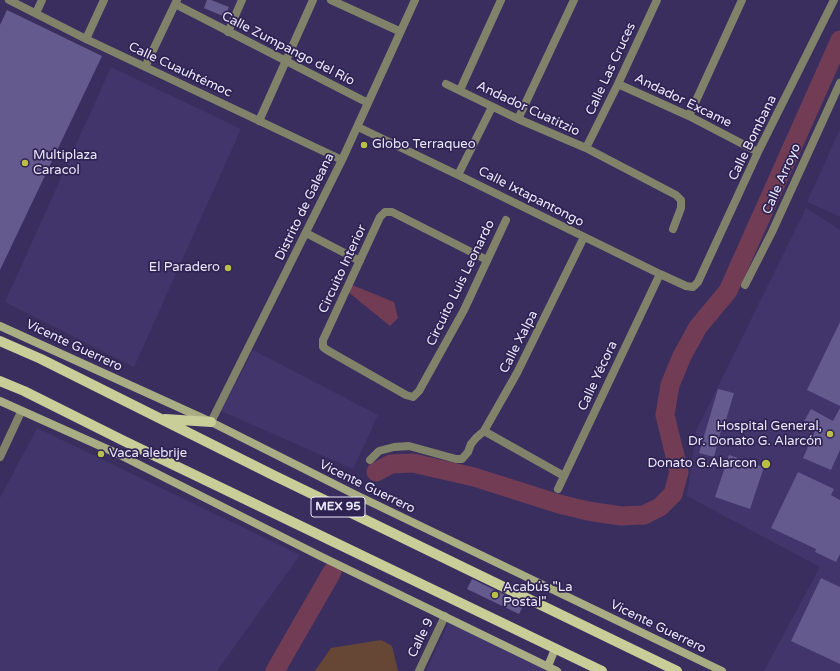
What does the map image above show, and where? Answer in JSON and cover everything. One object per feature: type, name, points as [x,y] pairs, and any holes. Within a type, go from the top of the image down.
[{"type":"main road","name":"Vicente Guerrero","points":[[0,326],[211,422],[354,494],[722,671]]},
{"type":"main road","name":"MEX 95","points":[[0,341],[41,359],[275,476],[677,671]]},
{"type":"main road","name":"MEX 95","points":[[0,381],[24,391],[124,441],[602,671]]},
{"type":"main road","points":[[0,401],[21,412],[116,453],[320,556],[557,671]]},
{"type":"main road","points":[[161,419],[211,422]]},
{"type":"main road","points":[[548,666],[555,649]]},
{"type":"street","name":"Calle Cuauhtémoc","points":[[9,0],[145,68],[342,160]]},
{"type":"street","points":[[36,13],[42,0]]},
{"type":"street","points":[[86,39],[104,0]]},
{"type":"street","points":[[228,32],[242,0]]},
{"type":"street","points":[[259,121],[313,0]]},
{"type":"street","points":[[331,0],[399,31]]},
{"type":"street","name":"Distrito de Galeana","points":[[211,422],[358,127],[399,31],[415,0]]},
{"type":"street","points":[[460,90],[501,0]]},
{"type":"street","points":[[518,119],[574,0]]},
{"type":"street","name":"Calle Las Cruces","points":[[586,148],[657,0]]},
{"type":"street","points":[[689,116],[742,0]]},
{"type":"street","name":"Calle Bombana","points":[[693,287],[698,282],[758,152],[834,0]]},
{"type":"street","points":[[145,68],[176,2]]},
{"type":"street","name":"Calle Zumpango del Río","points":[[176,2],[228,32],[368,103]]},
{"type":"street","name":"Calle Arroyo","points":[[745,285],[772,232],[840,83]]},
{"type":"street","name":"Andador Cuatitzio","points":[[446,84],[518,119],[586,148],[676,195],[681,200],[681,208],[673,229]]},
{"type":"street","name":"Andador Excame","points":[[618,84],[689,116],[758,152]]},
{"type":"street","points":[[458,175],[492,106]]},
{"type":"street","name":"Calle Ixtapantongo","points":[[358,127],[660,274],[686,286],[693,287]]},
{"type":"street","name":"Circuito Interior","points":[[413,397],[406,395],[323,347],[323,340],[380,217],[385,212],[392,212],[486,260]]},
{"type":"street","name":"Circuito Luis Leonardo","points":[[413,397],[419,391],[464,310],[486,260],[506,220]]},
{"type":"street","points":[[306,233],[360,261]]},
{"type":"street","name":"Calle Xalpa","points":[[370,460],[379,451],[394,447],[409,446],[456,459],[462,459],[468,452],[471,444],[484,431],[517,373],[584,237]]},
{"type":"street","name":"Calle Yécora","points":[[558,489],[660,274]]},
{"type":"street","points":[[0,457],[21,412]]},
{"type":"street","points":[[484,431],[564,476]]},
{"type":"street","name":"Calle 9","points":[[419,671],[445,616]]},
{"type":"shaded area","points":[[111,67],[241,129],[134,367],[5,302]]},
{"type":"shaded area","points":[[840,129],[840,217],[807,202]]},
{"type":"shaded area","name":"Donato G.Alarcon","points":[[806,208],[840,230],[840,671],[764,671],[820,567],[687,496],[696,431]]},
{"type":"shaded area","points":[[352,285],[394,302],[398,318],[390,326],[347,291]]},
{"type":"shaded area","points":[[253,350],[378,415],[353,469],[221,411]]},
{"type":"shaded area","points":[[37,428],[300,555],[217,671],[0,671],[0,498]]},
{"type":"shaded area","points":[[450,620],[553,671],[426,671]]},
{"type":"shaded area","points":[[381,640],[392,646],[398,671],[315,671],[331,648]]},
{"type":"building","points":[[207,0],[211,0],[229,7],[225,17],[204,8]]},
{"type":"building","name":"Multiplaza Caracol","points":[[7,10],[102,56],[0,270],[0,25]]},
{"type":"building","points":[[840,322],[840,406],[807,390]]},
{"type":"building","points":[[718,389],[734,393],[726,420],[724,419],[714,457],[699,453]]},
{"type":"building","points":[[840,408],[840,450],[831,470],[803,458],[815,431],[802,425],[811,409],[833,421]]},
{"type":"building","points":[[729,455],[764,467],[750,509],[715,497]]},
{"type":"building","points":[[798,472],[834,489],[831,495],[840,500],[840,554],[836,562],[815,552],[816,549],[771,528]]},
{"type":"building","points":[[821,578],[840,587],[840,664],[791,641]]},
{"type":"building","points":[[472,579],[524,604],[519,614],[467,589]]},
{"type":"waterway","points":[[376,472],[391,464],[413,463],[474,477],[559,504],[588,511],[621,516],[644,515],[660,507],[673,494],[679,472],[665,415],[670,385],[682,356],[698,327],[728,291],[840,40]]},
{"type":"waterway","points":[[275,671],[332,572]]},
{"type":"place","name":"Globo Terraqueo","points":[[364,145]]},
{"type":"place","name":"Multiplaza Caracol","points":[[25,163]]},
{"type":"place","name":"El Paradero","points":[[228,268]]},
{"type":"place","name":"Hospital General, Dr. Donato G. Alarcón","points":[[830,434]]},
{"type":"place","name":"Vaca alebrije","points":[[101,454]]},
{"type":"place","name":"Donato G.Alarcon","points":[[766,464]]},
{"type":"place","name":"Acabús \"La Postal\"","points":[[495,595]]}]
